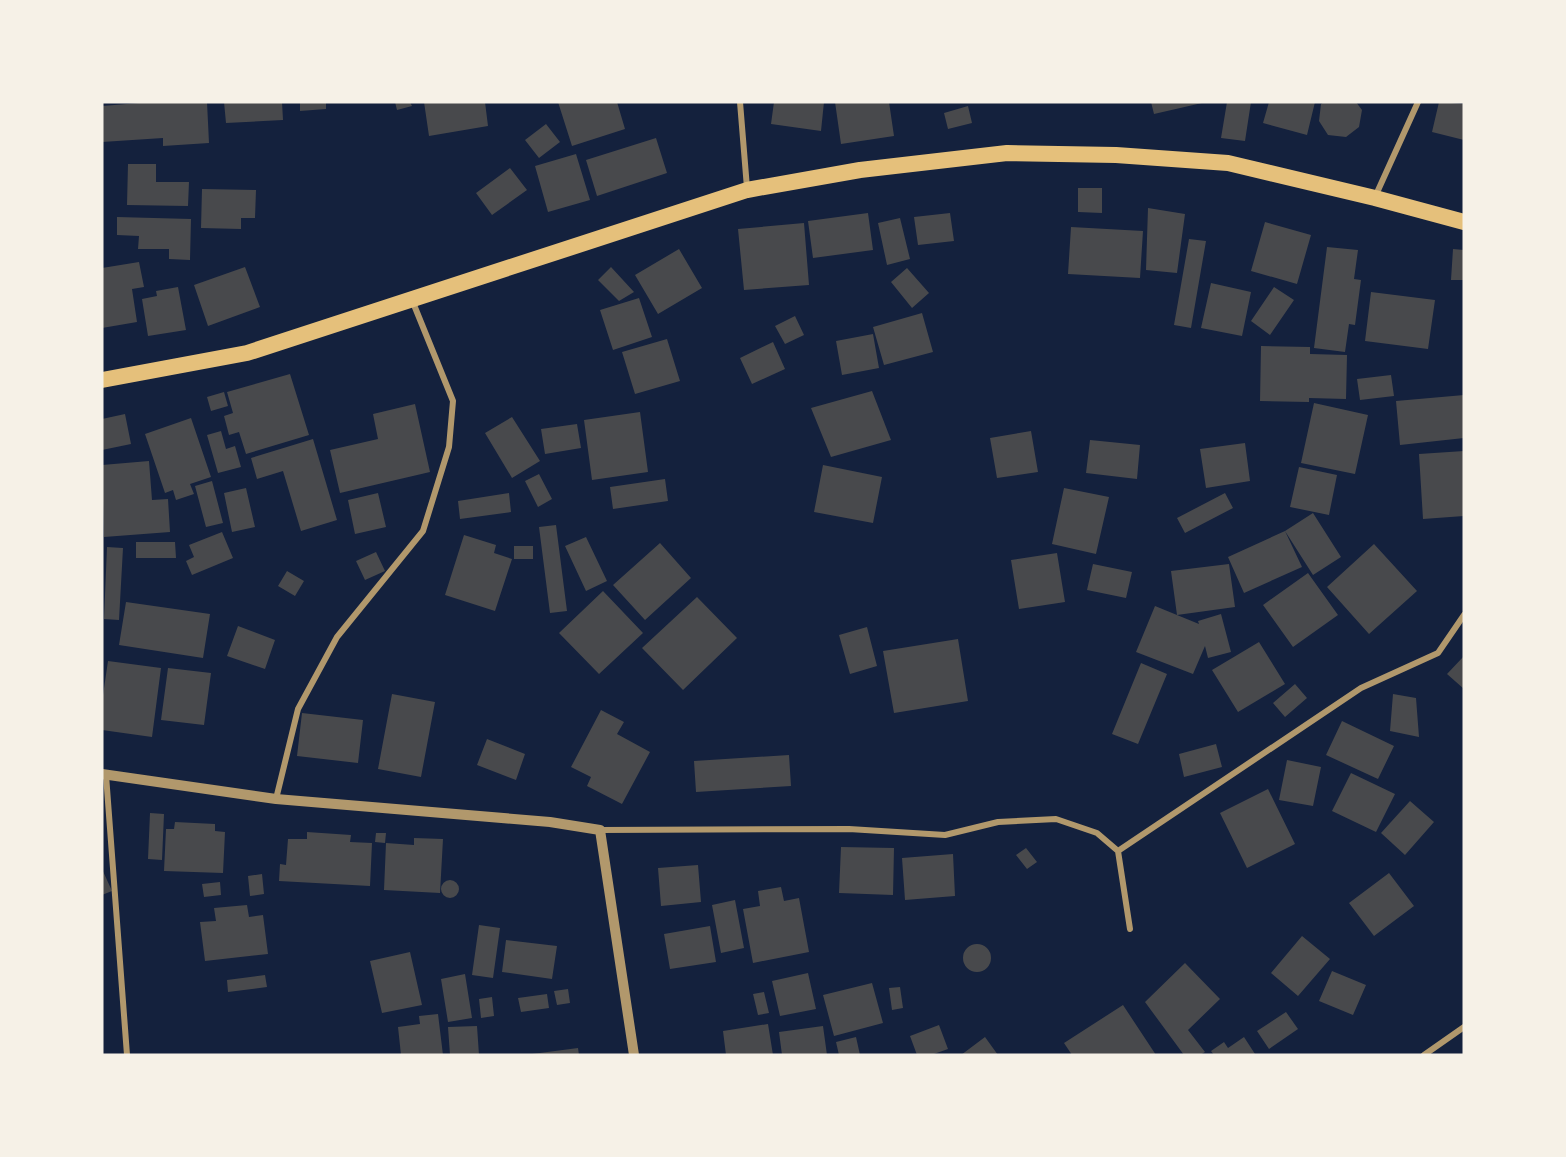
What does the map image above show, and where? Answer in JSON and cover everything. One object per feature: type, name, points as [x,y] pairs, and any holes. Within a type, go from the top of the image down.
[{"type":"highway","points":[[102,380],[247,353],[747,190],[860,170],[1007,153],[1116,155],[1228,163],[1464,222]]},
{"type":"street","points":[[740,102],[747,190]]},
{"type":"street","points":[[1375,198],[1418,102]]},
{"type":"street","points":[[276,799],[298,709],[337,637],[423,531],[449,447],[453,401],[412,300]]},
{"type":"street","points":[[1118,851],[1361,688],[1438,653],[1464,615]]},
{"type":"street","points":[[127,1055],[104,775],[276,799],[550,822],[600,830],[849,829],[945,835],[998,822],[1056,819],[1097,833],[1118,851],[1130,929]]},
{"type":"street","points":[[600,830],[634,1055]]},
{"type":"street","points":[[1424,1055],[1464,1027]]},
{"type":"building","points":[[151,102],[207,102],[209,143],[163,146],[163,138],[102,142],[102,106]]},
{"type":"building","points":[[224,102],[282,102],[283,120],[226,123]]},
{"type":"building","points":[[300,102],[326,102],[326,109],[300,111]]},
{"type":"building","points":[[395,102],[410,102],[412,106],[397,110]]},
{"type":"building","points":[[424,102],[485,102],[488,126],[429,136]]},
{"type":"building","points":[[558,102],[617,102],[625,129],[572,146]]},
{"type":"building","points":[[774,102],[824,102],[821,131],[771,124]]},
{"type":"building","points":[[835,102],[889,102],[894,136],[841,144]]},
{"type":"building","points":[[1151,102],[1202,102],[1202,103],[1154,114]]},
{"type":"building","points":[[1227,102],[1251,102],[1245,141],[1221,138]]},
{"type":"building","points":[[1269,102],[1315,102],[1307,135],[1263,123]]},
{"type":"building","points":[[1324,102],[1356,102],[1362,110],[1359,127],[1346,137],[1328,135],[1319,121],[1321,104]]},
{"type":"building","points":[[1439,102],[1464,104],[1464,140],[1432,132]]},
{"type":"building","points":[[968,106],[972,123],[948,129],[944,113]]},
{"type":"building","points":[[546,124],[560,142],[539,158],[525,140]]},
{"type":"building","points":[[656,138],[667,173],[597,196],[586,160]]},
{"type":"building","points":[[576,154],[590,200],[548,212],[535,166]]},
{"type":"building","points":[[128,164],[156,164],[156,182],[189,182],[188,206],[127,205]]},
{"type":"building","points":[[510,168],[527,190],[492,215],[476,193]]},
{"type":"building","points":[[1078,188],[1102,188],[1102,213],[1078,212]]},
{"type":"building","points":[[202,189],[256,190],[255,218],[241,218],[241,229],[201,228]]},
{"type":"building","points":[[1148,208],[1185,214],[1177,273],[1146,270]]},
{"type":"building","points":[[868,213],[873,250],[813,258],[808,221]]},
{"type":"building","points":[[950,213],[954,241],[918,245],[914,217]]},
{"type":"building","points":[[117,217],[191,219],[190,260],[169,259],[169,249],[138,249],[139,236],[117,235]]},
{"type":"building","points":[[900,218],[910,259],[887,265],[878,223]]},
{"type":"building","points":[[1265,222],[1311,235],[1297,284],[1251,271]]},
{"type":"building","points":[[804,223],[809,285],[744,290],[738,229]]},
{"type":"building","points":[[1071,227],[1143,231],[1140,278],[1068,274]]},
{"type":"building","points":[[1189,239],[1206,241],[1191,328],[1174,325]]},
{"type":"building","points":[[1327,247],[1358,250],[1354,279],[1361,280],[1355,325],[1349,324],[1345,352],[1314,348]]},
{"type":"building","points":[[679,249],[702,288],[658,314],[635,275]]},
{"type":"building","points":[[1453,249],[1464,250],[1464,280],[1451,280]]},
{"type":"building","points":[[139,262],[144,287],[132,289],[137,322],[102,328],[102,268]]},
{"type":"building","points":[[245,267],[260,307],[208,326],[194,285]]},
{"type":"building","points":[[611,267],[634,292],[619,301],[598,280]]},
{"type":"building","points":[[907,268],[929,293],[912,308],[891,282]]},
{"type":"building","points":[[1211,283],[1251,292],[1242,336],[1201,328]]},
{"type":"building","points":[[178,287],[186,330],[148,336],[142,299],[157,296],[156,291]]},
{"type":"building","points":[[1274,287],[1294,300],[1270,335],[1251,321]]},
{"type":"building","points":[[1371,292],[1435,300],[1428,349],[1365,341]]},
{"type":"building","points":[[639,298],[652,337],[613,350],[600,310]]},
{"type":"building","points":[[922,313],[933,352],[884,365],[873,327]]},
{"type":"building","points":[[795,316],[804,335],[785,344],[775,326]]},
{"type":"building","points":[[873,334],[879,368],[842,375],[836,341]]},
{"type":"building","points":[[667,339],[680,381],[635,394],[622,352]]},
{"type":"building","points":[[773,342],[785,369],[752,384],[740,358]]},
{"type":"building","points":[[1261,346],[1310,347],[1310,354],[1347,355],[1346,399],[1309,398],[1309,402],[1260,401]]},
{"type":"building","points":[[290,374],[309,435],[246,454],[239,432],[229,435],[224,416],[233,413],[227,392]]},
{"type":"building","points":[[1391,375],[1394,396],[1360,400],[1357,379]]},
{"type":"building","points":[[872,391],[891,440],[831,457],[811,408]]},
{"type":"building","points":[[224,392],[228,406],[211,411],[207,397]]},
{"type":"building","points":[[1464,395],[1464,438],[1400,445],[1396,401]]},
{"type":"building","points":[[1314,403],[1368,415],[1355,474],[1301,463]]},
{"type":"building","points":[[415,404],[430,472],[340,493],[330,450],[378,439],[373,414]]},
{"type":"building","points":[[640,412],[648,472],[592,480],[584,420]]},
{"type":"building","points":[[125,414],[131,444],[102,450],[102,419]]},
{"type":"building","points":[[512,417],[540,461],[512,478],[485,433]]},
{"type":"building","points":[[191,418],[211,477],[190,484],[194,494],[176,500],[173,490],[165,493],[145,434]]},
{"type":"building","points":[[577,424],[581,448],[545,454],[541,429]]},
{"type":"building","points":[[221,431],[226,449],[235,446],[241,467],[218,473],[207,435]]},
{"type":"building","points":[[1031,431],[1038,472],[997,478],[990,438]]},
{"type":"building","points":[[313,439],[337,520],[301,531],[283,471],[257,479],[251,458]]},
{"type":"building","points":[[1090,440],[1140,445],[1137,479],[1086,473]]},
{"type":"building","points":[[1245,443],[1250,481],[1206,488],[1200,449]]},
{"type":"building","points":[[1464,451],[1464,516],[1423,519],[1419,454]]},
{"type":"building","points":[[149,461],[152,500],[168,499],[170,532],[104,537],[102,465]]},
{"type":"building","points":[[823,465],[882,477],[873,523],[814,512]]},
{"type":"building","points":[[1299,467],[1337,475],[1329,515],[1290,507]]},
{"type":"building","points":[[539,474],[552,499],[538,507],[525,481]]},
{"type":"building","points":[[665,479],[668,501],[613,509],[610,487]]},
{"type":"building","points":[[212,481],[223,523],[206,527],[195,486]]},
{"type":"building","points":[[246,488],[255,527],[232,532],[224,493]]},
{"type":"building","points":[[1064,488],[1109,497],[1096,554],[1052,544]]},
{"type":"building","points":[[378,493],[386,527],[355,534],[348,500]]},
{"type":"building","points":[[509,493],[511,512],[460,519],[458,501]]},
{"type":"building","points":[[1225,493],[1233,508],[1185,533],[1177,518]]},
{"type":"building","points":[[1313,513],[1341,557],[1313,575],[1285,531]]},
{"type":"building","points":[[556,525],[567,611],[550,613],[539,527]]},
{"type":"building","points":[[1285,531],[1302,567],[1244,593],[1228,557]]},
{"type":"building","points":[[222,532],[233,558],[192,575],[186,561],[194,557],[189,545]]},
{"type":"building","points":[[464,535],[496,545],[494,553],[512,559],[495,611],[445,595]]},
{"type":"building","points":[[586,537],[607,581],[586,591],[565,546]]},
{"type":"building","points":[[136,542],[175,542],[176,558],[136,558]]},
{"type":"building","points":[[660,543],[691,578],[645,620],[613,585]]},
{"type":"building","points":[[1374,544],[1417,591],[1369,634],[1327,587]]},
{"type":"building","points":[[514,546],[533,546],[533,559],[514,559]]},
{"type":"building","points":[[107,547],[123,548],[119,620],[104,619]]},
{"type":"building","points":[[376,552],[385,571],[365,580],[356,561]]},
{"type":"building","points":[[1057,553],[1065,602],[1019,609],[1011,560]]},
{"type":"building","points":[[1093,564],[1132,572],[1126,598],[1087,590]]},
{"type":"building","points":[[1229,564],[1235,607],[1177,615],[1171,571]]},
{"type":"building","points":[[287,571],[304,581],[295,596],[278,586]]},
{"type":"building","points":[[1308,573],[1338,615],[1293,647],[1263,605]]},
{"type":"building","points":[[603,591],[643,633],[599,674],[559,633]]},
{"type":"building","points":[[697,597],[737,638],[683,690],[642,648]]},
{"type":"building","points":[[126,602],[210,614],[203,658],[119,645]]},
{"type":"building","points":[[1155,606],[1199,624],[1198,621],[1221,614],[1231,652],[1208,658],[1205,646],[1193,674],[1136,652]]},
{"type":"building","points":[[238,626],[275,640],[265,669],[227,656]]},
{"type":"building","points":[[867,627],[877,666],[850,674],[839,635]]},
{"type":"building","points":[[958,639],[968,701],[894,713],[883,651]]},
{"type":"building","points":[[1259,642],[1285,684],[1238,712],[1212,670]]},
{"type":"building","points":[[1464,656],[1464,689],[1447,674]]},
{"type":"building","points":[[108,661],[161,668],[152,737],[102,730],[102,702]]},
{"type":"building","points":[[1141,663],[1167,674],[1138,744],[1112,734]]},
{"type":"building","points":[[168,668],[211,673],[204,725],[161,720]]},
{"type":"building","points":[[1295,684],[1307,698],[1285,717],[1273,703]]},
{"type":"building","points":[[392,694],[435,702],[421,777],[378,769]]},
{"type":"building","points":[[1393,694],[1416,698],[1419,737],[1390,731]]},
{"type":"building","points":[[601,710],[624,722],[617,734],[650,752],[622,804],[587,786],[591,777],[571,767]]},
{"type":"building","points":[[302,713],[363,720],[358,763],[297,756]]},
{"type":"building","points":[[1342,721],[1394,746],[1378,779],[1326,755]]},
{"type":"building","points":[[487,739],[525,754],[516,780],[477,765]]},
{"type":"building","points":[[1216,744],[1222,767],[1184,777],[1179,754]]},
{"type":"building","points":[[789,755],[791,786],[696,792],[694,761]]},
{"type":"building","points":[[1287,760],[1321,767],[1313,806],[1279,800]]},
{"type":"building","points":[[1351,773],[1395,794],[1376,832],[1332,811]]},
{"type":"building","points":[[1268,789],[1295,844],[1247,868],[1220,813]]},
{"type":"building","points":[[1410,801],[1434,822],[1405,855],[1381,833]]},
{"type":"building","points":[[150,813],[164,814],[162,860],[148,859]]},
{"type":"building","points":[[175,822],[215,824],[215,831],[225,832],[223,873],[164,871],[166,829],[174,829]]},
{"type":"building","points":[[307,832],[351,835],[350,842],[372,843],[370,886],[279,881],[280,864],[286,865],[288,839],[307,839]]},
{"type":"building","points":[[376,833],[386,833],[385,843],[375,842]]},
{"type":"building","points":[[414,838],[443,839],[440,893],[384,890],[386,843],[414,845]]},
{"type":"building","points":[[841,847],[894,848],[893,895],[839,893]]},
{"type":"building","points":[[1026,848],[1037,862],[1027,869],[1016,855]]},
{"type":"building","points":[[953,854],[955,896],[905,900],[902,858]]},
{"type":"building","points":[[698,865],[701,902],[661,906],[658,868]]},
{"type":"building","points":[[102,869],[112,891],[102,895]]},
{"type":"building","points":[[1389,873],[1414,906],[1374,936],[1349,903]]},
{"type":"building","points":[[262,874],[264,894],[250,896],[248,876]]},
{"type":"building","points":[[450,880],[456,883],[459,889],[456,895],[450,898],[444,895],[441,889],[444,883]]},
{"type":"building","points":[[220,882],[221,895],[204,897],[202,884]]},
{"type":"building","points":[[781,887],[784,901],[799,898],[809,952],[753,963],[743,909],[760,906],[758,891]]},
{"type":"building","points":[[735,900],[744,948],[721,953],[712,905]]},
{"type":"building","points":[[247,905],[249,917],[263,915],[268,954],[205,961],[200,922],[216,921],[214,908]]},
{"type":"building","points":[[479,925],[500,928],[493,978],[472,975]]},
{"type":"building","points":[[710,926],[716,962],[670,969],[664,934]]},
{"type":"building","points":[[1302,936],[1330,959],[1298,996],[1271,973]]},
{"type":"building","points":[[506,940],[557,946],[552,979],[502,972]]},
{"type":"building","points":[[977,944],[987,948],[991,958],[987,968],[977,972],[967,968],[963,958],[967,948]]},
{"type":"building","points":[[410,952],[422,1005],[382,1013],[370,961]]},
{"type":"building","points":[[1185,963],[1220,999],[1188,1030],[1205,1052],[1200,1055],[1184,1055],[1145,1002]]},
{"type":"building","points":[[1332,971],[1366,985],[1353,1015],[1319,1001]]},
{"type":"building","points":[[808,973],[816,1009],[780,1016],[772,981]]},
{"type":"building","points":[[465,974],[472,1018],[448,1022],[441,979]]},
{"type":"building","points":[[265,975],[267,987],[228,992],[227,980]]},
{"type":"building","points":[[872,983],[883,1023],[834,1036],[823,995]]},
{"type":"building","points":[[900,987],[903,1008],[892,1010],[889,988]]},
{"type":"building","points":[[568,989],[570,1003],[557,1005],[554,991]]},
{"type":"building","points":[[764,992],[769,1013],[758,1015],[753,994]]},
{"type":"building","points":[[547,994],[549,1008],[521,1012],[518,998]]},
{"type":"building","points":[[492,997],[494,1016],[481,1018],[479,999]]},
{"type":"building","points":[[1123,1005],[1156,1055],[1072,1055],[1064,1043]]},
{"type":"building","points":[[1286,1012],[1298,1029],[1269,1049],[1257,1031]]},
{"type":"building","points":[[438,1014],[443,1055],[401,1055],[398,1027],[420,1024],[419,1016]]},
{"type":"building","points":[[768,1024],[773,1055],[726,1055],[723,1031]]},
{"type":"building","points":[[939,1025],[948,1049],[931,1055],[917,1055],[910,1036]]},
{"type":"building","points":[[477,1026],[479,1055],[450,1055],[448,1027]]},
{"type":"building","points":[[823,1026],[827,1055],[782,1055],[779,1032]]},
{"type":"building","points":[[856,1037],[860,1055],[839,1055],[836,1042]]},
{"type":"building","points":[[985,1037],[998,1055],[961,1055]]},
{"type":"building","points":[[1244,1037],[1254,1055],[1214,1055],[1211,1051],[1224,1042],[1228,1048]]},
{"type":"building","points":[[578,1048],[579,1055],[532,1055],[532,1054]]}]
